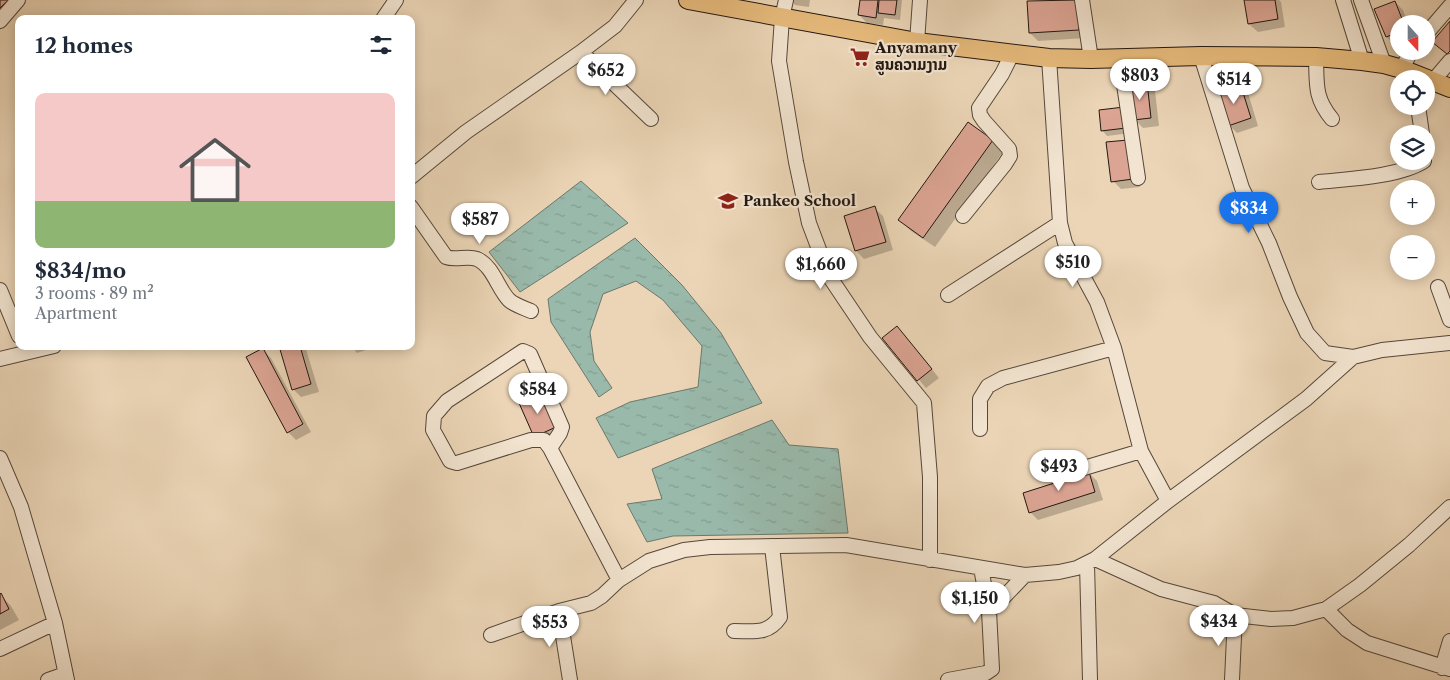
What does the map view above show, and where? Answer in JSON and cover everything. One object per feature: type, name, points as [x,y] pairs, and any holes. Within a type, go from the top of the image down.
[{"type":"main road","points":[[688,0],[917,42],[1049,58],[1316,57],[1384,64],[1402,69]]},
{"type":"main road","points":[[1435,84],[1450,88]]},
{"type":"street","points":[[0,21],[18,0]]},
{"type":"street","points":[[385,15],[396,0]]},
{"type":"street","points":[[415,174],[466,132],[615,26],[636,0]]},
{"type":"street","points":[[786,0],[782,18],[779,61],[796,162],[809,223],[830,276],[870,337],[924,403],[930,478],[930,560]]},
{"type":"street","points":[[917,42],[920,0]]},
{"type":"street","points":[[1082,0],[1091,59]]},
{"type":"street","points":[[1343,0],[1362,61]]},
{"type":"street","points":[[1361,0],[1384,64]]},
{"type":"street","points":[[1435,24],[1450,6]]},
{"type":"street","points":[[581,52],[652,119]]},
{"type":"street","points":[[963,216],[1010,156],[1009,149],[980,115],[979,108],[1002,74],[1012,54]]},
{"type":"street","points":[[1201,56],[1242,188],[1269,243],[1290,297],[1307,333],[1325,353],[1353,357],[1382,350],[1450,343]]},
{"type":"street","points":[[1316,57],[1317,95],[1332,119]]},
{"type":"street","points":[[1049,58],[1060,223],[1065,243],[1097,302],[1114,348],[1141,451],[1168,500]]},
{"type":"street","points":[[1120,58],[1138,178]]},
{"type":"street","points":[[1402,69],[1406,60]]},
{"type":"street","points":[[1435,77],[1450,60]]},
{"type":"street","points":[[1318,182],[1403,170]]},
{"type":"street","points":[[415,213],[446,257],[450,259],[469,257],[478,260],[486,266],[510,301],[531,311]]},
{"type":"street","points":[[948,296],[1060,223]]},
{"type":"street","points":[[1438,287],[1450,320]]},
{"type":"street","points":[[0,290],[15,326]]},
{"type":"street","points":[[980,429],[980,400],[988,386],[1003,378],[1114,348]]},
{"type":"street","points":[[0,359],[22,350]]},
{"type":"street","points":[[550,448],[562,427],[530,354],[526,351],[515,356],[447,401],[434,416],[433,430],[450,462],[457,463],[531,440],[544,440],[550,448],[618,580]]},
{"type":"street","points":[[491,635],[559,611],[591,603],[602,596],[618,580],[649,561],[684,550],[710,547],[846,545],[1025,575],[1059,572],[1091,562],[1168,500],[1306,399],[1353,357]]},
{"type":"street","points":[[1084,468],[1141,451]]},
{"type":"street","points":[[0,458],[22,507],[55,624],[66,677],[48,680]]},
{"type":"street","points":[[1091,562],[1161,589],[1214,603],[1235,615],[1271,619],[1293,618],[1326,609],[1360,585],[1450,508]]},
{"type":"street","points":[[734,631],[763,630],[774,626],[780,617],[772,546]]},
{"type":"street","points":[[1090,680],[1091,562]]},
{"type":"street","points":[[948,680],[986,672],[993,674],[989,611],[981,568]]},
{"type":"street","points":[[989,611],[1025,575]]},
{"type":"street","points":[[1326,609],[1347,630],[1367,643],[1446,668],[1450,641]]},
{"type":"street","points":[[559,611],[570,680]]},
{"type":"street","points":[[1232,680],[1235,615]]},
{"type":"street","points":[[0,649],[55,624]]},
{"type":"water","points":[[581,181],[628,223],[520,292],[489,252]]},
{"type":"water","points":[[635,238],[682,285],[721,333],[762,403],[618,458],[596,418],[630,402],[698,387],[702,346],[663,300],[636,281],[603,294],[590,332],[594,361],[612,388],[599,397],[551,322],[548,299]]},
{"type":"water","points":[[772,420],[789,445],[838,449],[848,533],[673,536],[647,542],[627,504],[662,499],[652,469]]},
{"type":"building","points":[[0,0],[8,0],[0,8]]},
{"type":"building","points":[[860,0],[878,0],[876,18],[858,15]]},
{"type":"building","points":[[879,0],[897,0],[895,15],[878,13]]},
{"type":"building","points":[[1077,0],[1079,30],[1029,33],[1027,1]]},
{"type":"building","points":[[1244,0],[1275,0],[1278,19],[1248,24]]},
{"type":"building","points":[[1395,1],[1400,15],[1390,15],[1390,35],[1386,37],[1374,9]]},
{"type":"building","points":[[1450,21],[1450,51],[1447,54],[1435,44],[1435,38]]},
{"type":"building","points":[[1147,82],[1151,118],[1133,120],[1129,84]]},
{"type":"building","points":[[1240,83],[1251,118],[1228,126],[1217,91]]},
{"type":"building","points":[[1124,107],[1126,128],[1101,131],[1099,110]]},
{"type":"building","points":[[968,122],[993,140],[923,238],[898,220]]},
{"type":"building","points":[[1128,140],[1133,179],[1111,182],[1106,142]]},
{"type":"building","points":[[875,206],[886,242],[855,251],[844,216]]},
{"type":"building","points":[[897,326],[932,369],[917,381],[882,338]]},
{"type":"building","points":[[259,350],[264,350],[303,424],[287,433],[246,357]]},
{"type":"building","points":[[280,350],[301,350],[311,384],[292,390]]},
{"type":"building","points":[[542,394],[556,427],[534,437],[519,403]]},
{"type":"building","points":[[1089,472],[1095,492],[1029,513],[1023,493]]},
{"type":"building","points":[[0,594],[9,609],[0,614]]},
{"type":"place","name":"Anyamany ສູນຄວາມງາມ","points":[[860,57]]},
{"type":"place","name":"Pankeo School","points":[[728,201]]}]
